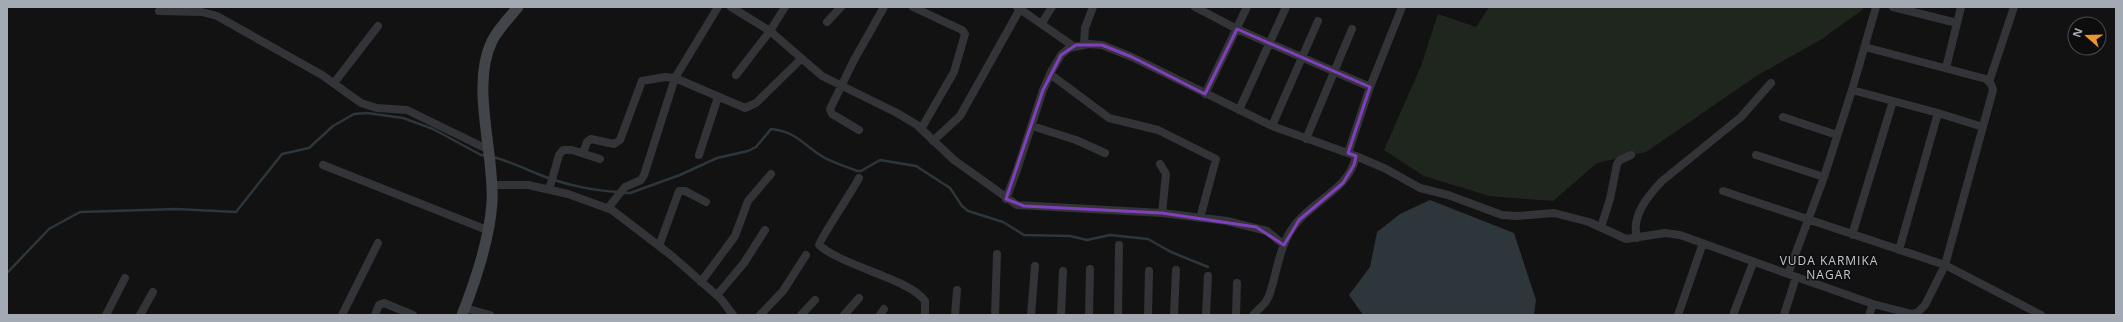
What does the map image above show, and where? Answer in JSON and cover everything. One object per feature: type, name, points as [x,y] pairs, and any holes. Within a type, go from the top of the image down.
[{"type":"street","points":[[490,315],[464,312],[482,260],[492,204],[492,185],[483,88],[484,64],[500,28],[518,7]]},
{"type":"street","points":[[608,208],[620,192],[641,180],[644,175],[675,78],[718,7]]},
{"type":"street","points":[[731,7],[770,31],[822,76],[840,87],[888,108],[922,129],[954,160],[1016,205],[1162,213],[1200,218],[1256,227],[1272,235],[1284,245]]},
{"type":"street","points":[[736,75],[770,31],[785,7]]},
{"type":"street","points":[[827,22],[841,7]]},
{"type":"street","points":[[860,130],[830,112],[840,87],[884,7]]},
{"type":"street","points":[[913,7],[962,30],[965,34],[954,72],[922,129]]},
{"type":"street","points":[[1042,23],[1052,7]]},
{"type":"street","points":[[1084,44],[1085,28],[1093,7]]},
{"type":"street","points":[[1195,7],[1237,29],[1370,87]]},
{"type":"street","points":[[1205,94],[1247,7]]},
{"type":"street","points":[[1239,110],[1286,7]]},
{"type":"street","points":[[1253,315],[1265,304],[1269,296],[1284,245],[1299,220],[1343,183],[1354,165],[1352,154],[1370,87],[1402,7]]},
{"type":"street","points":[[1788,274],[1824,177],[1852,90],[1876,7]]},
{"type":"street","points":[[1893,7],[1957,23]]},
{"type":"street","points":[[1946,68],[1961,7]]},
{"type":"street","points":[[1989,82],[2014,7]]},
{"type":"street","points":[[933,141],[962,112],[1019,8],[1073,46]]},
{"type":"street","points":[[159,11],[202,12],[217,16],[334,83],[347,95],[361,103],[377,108],[407,110],[428,118],[488,154]]},
{"type":"street","points":[[1272,126],[1318,21]]},
{"type":"street","points":[[334,83],[378,26]]},
{"type":"street","points":[[1306,139],[1352,30]]},
{"type":"street","points":[[1006,198],[1017,170],[1043,90],[1061,55],[1073,46],[1084,44],[1102,45],[1119,51],[1272,126],[1352,154],[1386,169],[1420,188],[1448,195],[1502,215],[1517,216],[1554,213],[1582,219],[1626,239],[1672,234],[1703,243],[1753,263],[1873,304],[1912,314],[1918,312],[1925,305],[1944,265],[1993,95],[1993,86],[1989,82],[1946,68],[1865,47]]},
{"type":"street","points":[[583,153],[587,142],[592,139],[614,144],[620,140],[642,81],[664,77],[675,78],[742,107],[752,105],[801,59]]},
{"type":"street","points":[[1050,74],[1112,120],[1158,130],[1216,159],[1200,218]]},
{"type":"street","points":[[1637,238],[1635,229],[1636,220],[1650,193],[1741,118],[1771,83]]},
{"type":"street","points":[[1852,90],[1938,113],[1983,127]]},
{"type":"street","points":[[699,155],[718,97]]},
{"type":"street","points":[[1852,235],[1894,101]]},
{"type":"street","points":[[1898,250],[1938,113]]},
{"type":"street","points":[[1783,117],[1837,135]]},
{"type":"street","points":[[1032,126],[1070,137],[1105,153]]},
{"type":"street","points":[[551,182],[559,155],[563,150],[572,150],[600,159]]},
{"type":"street","points":[[1601,227],[1610,199],[1617,164],[1620,160],[1631,155]]},
{"type":"street","points":[[1756,155],[1824,177]]},
{"type":"street","points":[[1160,164],[1166,174],[1162,213]]},
{"type":"street","points":[[323,165],[487,230]]},
{"type":"street","points":[[701,282],[735,236],[748,201],[771,174]]},
{"type":"street","points":[[859,178],[832,224],[822,237],[819,245],[868,271],[915,292],[925,301],[925,315]]},
{"type":"street","points":[[492,185],[528,185],[551,182],[608,208],[627,220],[717,295],[734,315]]},
{"type":"street","points":[[659,246],[679,191],[685,191],[706,202]]},
{"type":"street","points":[[1723,191],[1807,221],[1944,265],[2041,315]]},
{"type":"street","points":[[717,295],[744,263],[765,230]]},
{"type":"street","points":[[342,315],[378,243]]},
{"type":"street","points":[[1678,315],[1703,243]]},
{"type":"street","points":[[1118,315],[1119,245]]},
{"type":"street","points":[[995,315],[998,254]]},
{"type":"street","points":[[760,315],[789,283],[806,255]]},
{"type":"street","points":[[1733,315],[1753,263]]},
{"type":"street","points":[[1031,315],[1034,266]]},
{"type":"street","points":[[1089,315],[1090,269]]},
{"type":"street","points":[[1174,315],[1176,270]]},
{"type":"street","points":[[1062,315],[1063,271]]},
{"type":"street","points":[[1148,315],[1149,271]]},
{"type":"street","points":[[1206,315],[1208,276]]},
{"type":"street","points":[[1784,315],[1796,277]]},
{"type":"street","points":[[106,315],[125,278]]},
{"type":"street","points":[[1236,315],[1237,283]]},
{"type":"street","points":[[955,315],[957,290]]},
{"type":"street","points":[[140,315],[153,292]]},
{"type":"street","points":[[844,315],[859,298]]},
{"type":"street","points":[[802,315],[815,300]]},
{"type":"street","points":[[375,315],[379,305],[384,303],[413,315]]},
{"type":"street","points":[[1869,315],[1873,304]]},
{"type":"highlighted area","points":[[1237,29],[1370,87],[1348,153],[1356,156],[1354,165],[1343,183],[1299,220],[1284,245],[1256,227],[1162,213],[1024,206],[1006,199],[1043,90],[1061,55],[1076,45],[1102,45],[1132,57],[1205,94]]},
{"type":"shaded area","points":[[1489,7],[1863,7],[1862,10],[1822,39],[1758,75],[1646,152],[1597,163],[1553,201],[1489,196],[1424,176],[1384,150],[1421,66],[1438,14],[1476,27]]},
{"type":"shaded area","points":[[1430,200],[1514,233],[1536,300],[1534,315],[1363,315],[1349,295],[1370,267],[1377,232],[1400,214]]},
{"type":"waterway","points":[[7,273],[49,229],[80,212],[176,209],[236,212],[282,154],[309,148],[333,126],[354,114],[367,113],[403,118],[433,129],[481,155],[487,156]]},
{"type":"waterway","points":[[624,193],[630,193],[680,175],[717,158],[748,151],[756,147],[771,129],[779,130],[792,135],[814,151],[833,162],[857,171],[861,171],[880,160],[916,166],[950,188],[962,206],[968,211],[1003,222],[1024,235],[1070,236],[1087,240],[1110,235],[1148,239],[1171,252],[1208,267]]},
{"type":"waterway","points":[[492,157],[504,160],[547,178],[567,184],[619,192]]},
{"type":"district","name":"VUDA KARMIKA NAGAR","points":[[1829,267]]}]
